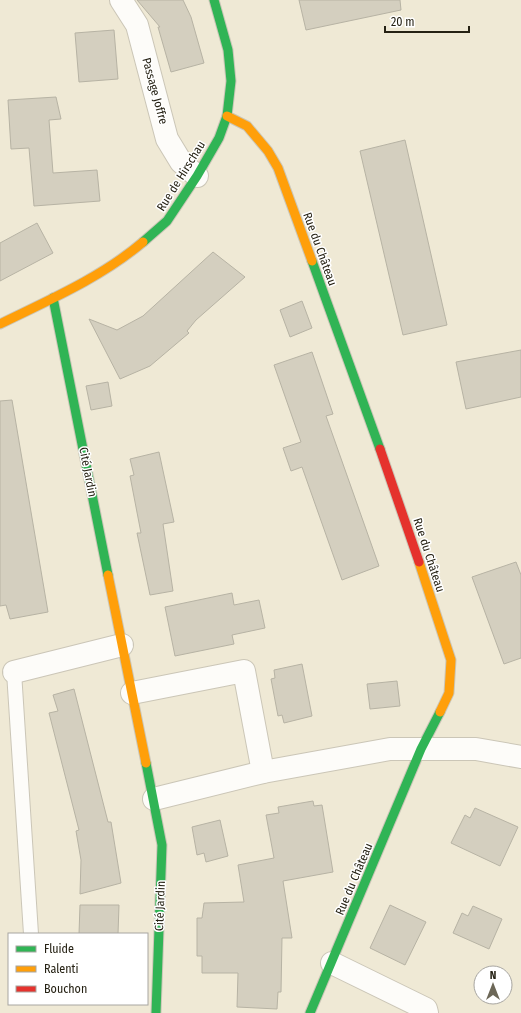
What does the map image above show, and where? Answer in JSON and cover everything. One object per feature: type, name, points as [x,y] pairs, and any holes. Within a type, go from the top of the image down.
[{"type":"street","name":"Passage Joffre","points":[[121,0],[137,25],[167,139],[181,162],[197,176]]},
{"type":"street","name":"Rue de Hirschau","points":[[0,324],[53,298],[123,259],[167,221],[197,176],[219,138],[227,116],[231,81],[228,50],[214,0]]},
{"type":"street","name":"Rue du Château","points":[[227,116],[247,126],[268,151],[278,168],[404,516],[451,660],[449,693],[422,749],[310,1013]]},
{"type":"street","name":"Cité Jardin","points":[[53,298],[162,845],[156,1013]]},
{"type":"street","points":[[14,672],[122,645]]},
{"type":"street","points":[[132,693],[244,671],[263,772]]},
{"type":"street","points":[[154,799],[263,772],[390,749],[476,749],[521,757]]},
{"type":"street","points":[[332,963],[426,1009],[427,1013]]},
{"type":"lane","points":[[14,672],[31,933]]},
{"type":"building","points":[[137,0],[183,0],[191,17],[204,63],[171,72],[158,27],[160,27]]},
{"type":"building","points":[[299,0],[400,0],[401,10],[306,30]]},
{"type":"building","points":[[114,30],[118,79],[79,82],[75,33]]},
{"type":"building","points":[[56,97],[61,119],[49,120],[53,173],[97,170],[100,201],[34,206],[29,148],[11,149],[8,100]]},
{"type":"building","points":[[405,140],[447,325],[403,335],[360,151]]},
{"type":"building","points":[[37,223],[53,253],[0,281],[0,243]]},
{"type":"building","points":[[213,252],[245,277],[196,320],[187,331],[189,333],[150,366],[120,379],[89,319],[117,330],[143,316]]},
{"type":"building","points":[[302,301],[312,328],[290,337],[280,310]]},
{"type":"building","points":[[521,350],[521,397],[466,409],[456,362]]},
{"type":"building","points":[[312,352],[333,414],[326,416],[379,566],[342,580],[302,467],[291,471],[283,448],[301,442],[274,365]]},
{"type":"building","points":[[108,382],[112,406],[91,410],[86,386]]},
{"type":"building","points":[[12,400],[48,612],[10,619],[6,605],[0,606],[0,401]]},
{"type":"building","points":[[159,452],[174,522],[163,524],[173,591],[150,595],[137,533],[141,533],[130,476],[134,475],[130,459]]},
{"type":"building","points":[[516,562],[521,575],[521,658],[504,664],[472,577]]},
{"type":"building","points":[[232,593],[234,605],[259,600],[265,628],[232,635],[234,644],[175,656],[165,607]]},
{"type":"building","points":[[302,664],[312,716],[284,723],[282,715],[278,716],[271,679],[275,678],[274,670]]},
{"type":"building","points":[[397,681],[400,706],[370,709],[367,684]]},
{"type":"building","points":[[74,689],[108,822],[111,822],[121,883],[80,894],[81,860],[76,831],[79,830],[49,713],[58,711],[53,695]]},
{"type":"building","points":[[313,801],[314,806],[322,805],[333,872],[283,881],[292,938],[282,938],[281,992],[278,992],[277,1009],[237,1007],[238,973],[202,973],[202,956],[197,956],[197,918],[202,918],[204,903],[244,902],[238,865],[274,858],[266,815],[279,813],[278,807]]},
{"type":"building","points":[[475,808],[518,827],[500,866],[451,843],[465,815],[470,818]]},
{"type":"building","points":[[220,820],[228,856],[206,862],[204,853],[197,855],[192,827]]},
{"type":"building","points":[[80,905],[119,905],[118,933],[79,933]]},
{"type":"building","points":[[390,905],[426,922],[405,965],[370,948]]},
{"type":"building","points":[[473,906],[502,919],[489,949],[453,933],[462,913],[468,916]]},
{"type":"traffic: fast","points":[[143,242],[167,221],[197,176],[219,138],[227,116],[231,81],[228,50],[214,0]]},
{"type":"traffic: fast","points":[[312,261],[380,449]]},
{"type":"traffic: fast","points":[[53,298],[108,575]]},
{"type":"traffic: fast","points":[[310,1013],[421,749],[440,712]]},
{"type":"traffic: fast","points":[[146,763],[162,845],[156,1013]]},
{"type":"traffic: slow","points":[[227,116],[247,126],[268,151],[278,168],[312,261]]},
{"type":"traffic: slow","points":[[0,324],[93,277],[127,255],[143,242]]},
{"type":"traffic: slow","points":[[419,562],[451,660],[449,693],[440,712]]},
{"type":"traffic: slow","points":[[108,575],[146,763]]},
{"type":"traffic: jam","points":[[380,449],[419,562]]}]
